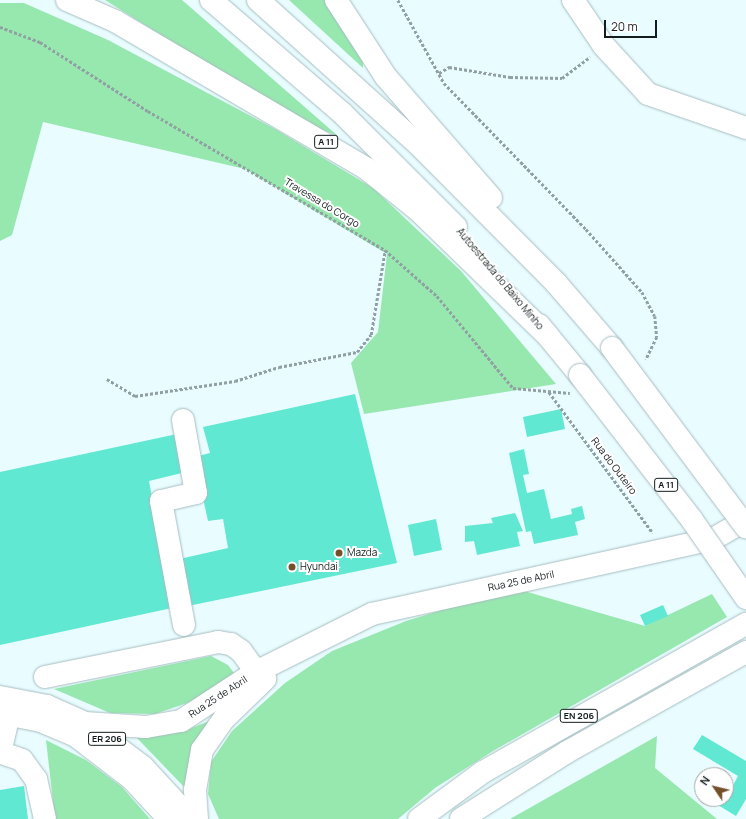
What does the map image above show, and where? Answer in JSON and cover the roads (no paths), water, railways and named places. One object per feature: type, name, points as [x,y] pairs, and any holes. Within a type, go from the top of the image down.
[{"type":"main road","name":"A 11","points":[[67,0],[115,21],[367,169],[418,210],[548,336]]},
{"type":"main road","name":"Autoestrada do Baixo Minho","points":[[211,0],[386,154],[458,229],[548,336],[579,383],[684,509],[746,598]]},
{"type":"main road","points":[[258,0],[368,96],[556,283]]},
{"type":"main road","points":[[336,0],[386,77],[510,221],[556,283],[612,348],[746,527]]},
{"type":"main road","points":[[573,0],[604,46],[648,94],[746,128]]},
{"type":"main road","points":[[183,420],[196,494],[161,501],[184,624]]},
{"type":"main road","name":"Rua 25 de Abril","points":[[85,723],[146,727],[181,721],[256,672],[297,649],[372,614],[713,539],[746,520]]},
{"type":"main road","name":"EN 206","points":[[419,819],[489,768],[746,624]]},
{"type":"main road","points":[[436,819],[558,740],[746,636]]},
{"type":"main road","points":[[45,677],[218,642],[231,644],[241,651],[256,672]]},
{"type":"main road","name":"Rua 25 de Abril","points":[[197,819],[195,790],[202,750],[223,720],[297,649]]},
{"type":"main road","points":[[461,819],[560,756],[746,652]]},
{"type":"main road","points":[[483,819],[746,667]]},
{"type":"main road","name":"Rua 25 de Abril","points":[[3,708],[47,706],[85,723],[143,767],[191,819]]},
{"type":"main road","points":[[3,708],[1,753],[22,760],[36,779],[45,819]]},
{"type":"main road","name":"ER 206","points":[[3,708],[41,721],[76,736],[132,779],[169,819]]},
{"type":"place","name":"Mazda","points":[[339,553]]},
{"type":"place","name":"Hyundai","points":[[292,567]]}]
